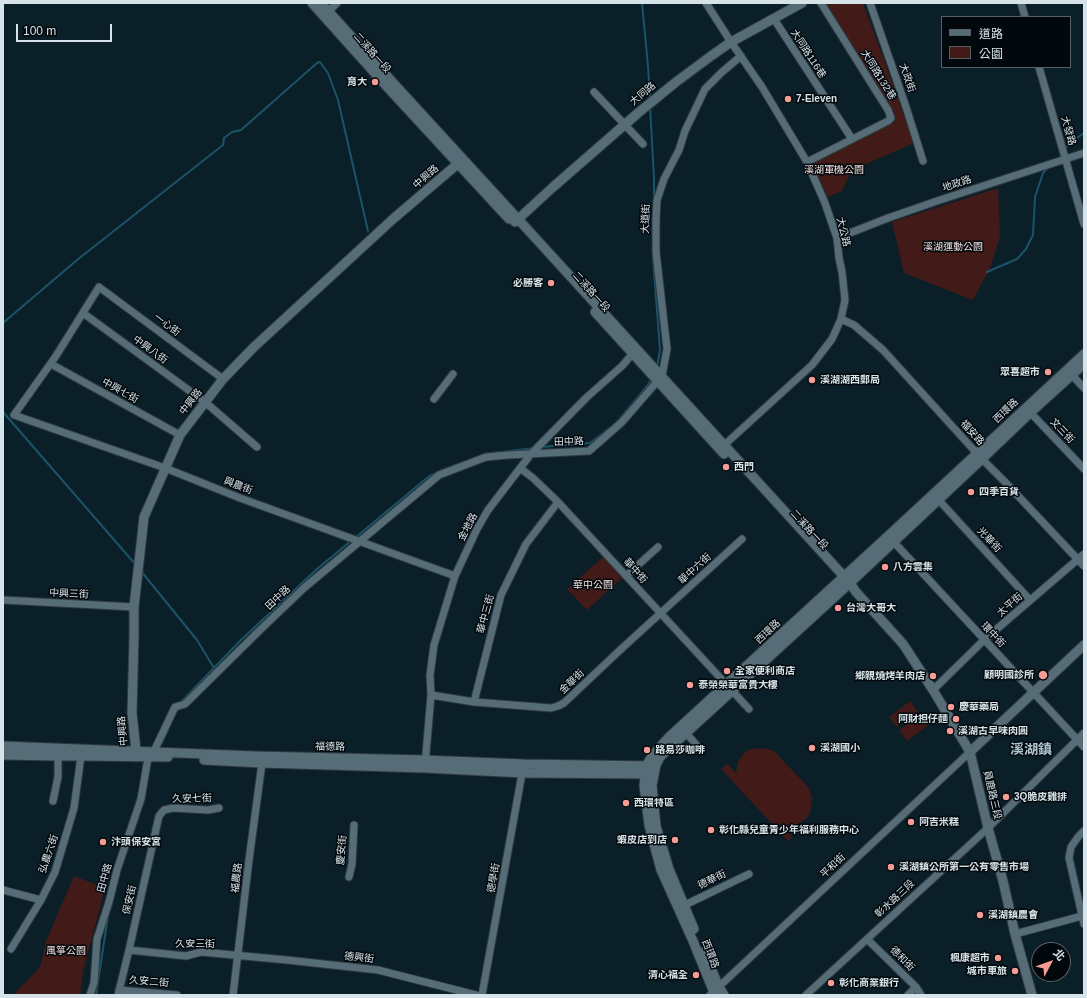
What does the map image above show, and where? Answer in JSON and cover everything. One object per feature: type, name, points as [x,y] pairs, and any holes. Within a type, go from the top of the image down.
[{"type":"street","name":"二溪路一段","points":[[312,3],[326,14],[903,644],[933,690],[970,752]]},
{"type":"street","name":"二溪路一段","points":[[321,3],[326,14]]},
{"type":"street","points":[[326,14],[337,3]]},
{"type":"street","name":"大公路","points":[[706,3],[762,87],[807,162],[825,203],[837,238],[845,300],[841,319],[832,339],[812,365],[722,448]]},
{"type":"street","name":"大同路","points":[[516,221],[624,125],[676,82],[731,42],[774,19],[790,6],[802,3]]},
{"type":"street","name":"大同路132巷","points":[[807,162],[888,121],[891,118],[888,110],[821,3]]},
{"type":"street","name":"大政街","points":[[870,3],[923,161]]},
{"type":"street","points":[[1021,3],[1025,16]]},
{"type":"street","name":"大同路116巷","points":[[774,19],[852,139]]},
{"type":"street","name":"大道街","points":[[656,375],[667,348],[656,252],[657,200],[664,179],[679,150],[685,131],[705,89],[741,56]]},
{"type":"street","name":"大發路","points":[[1039,68],[1084,224]]},
{"type":"street","points":[[594,92],[643,144]]},
{"type":"street","name":"地政路","points":[[837,238],[937,201],[1084,153]]},
{"type":"street","name":"中興路","points":[[136,754],[132,713],[134,607],[144,517],[180,435],[223,379],[254,347],[393,219],[460,161]]},
{"type":"street","name":"一心街","points":[[83,313],[99,287],[223,379]]},
{"type":"street","points":[[51,364],[83,313]]},
{"type":"street","name":"中興八街","points":[[83,313],[205,402],[257,447]]},
{"type":"street","name":"福安路","points":[[841,319],[854,325],[883,350],[980,457],[1084,566]]},
{"type":"street","name":"金地路","points":[[425,764],[431,695],[430,675],[434,645],[455,576],[477,529],[484,516],[531,454],[586,398],[622,366],[635,352]]},
{"type":"street","name":"西環路","points":[[716,993],[661,870],[649,826],[644,786],[650,770],[652,756],[659,747],[729,688],[980,457],[1028,410],[1069,373],[1084,354]]},
{"type":"street","name":"興農街","points":[[51,364],[14,415],[165,468],[240,498],[455,576]]},
{"type":"street","name":"中興七街","points":[[51,364],[180,435]]},
{"type":"street","name":"西環路","points":[[1069,373],[1084,364]]},
{"type":"street","points":[[1069,373],[1084,388]]},
{"type":"street","points":[[434,399],[453,374]]},
{"type":"street","name":"田中路","points":[[90,995],[94,983],[97,939],[109,902],[116,870],[141,799],[151,754],[175,707],[185,704],[304,588],[439,475],[486,457],[589,451],[622,422],[656,375]]},
{"type":"street","name":"文三街","points":[[1028,410],[1084,469]]},
{"type":"street","name":"華中街","points":[[520,468],[533,478],[558,502],[749,709]]},
{"type":"street","name":"光華街","points":[[936,497],[1030,600]]},
{"type":"street","name":"華中三街","points":[[474,702],[501,595],[526,544],[558,502]]},
{"type":"street","name":"華中六街","points":[[660,613],[742,539]]},
{"type":"street","name":"環中街","points":[[891,539],[1084,747]]},
{"type":"street","points":[[626,576],[658,547]]},
{"type":"street","name":"太平街","points":[[933,690],[984,640],[1084,554]]},
{"type":"street","name":"中興三街","points":[[3,600],[134,607]]},
{"type":"street","name":"金華街","points":[[474,702],[550,708],[558,706],[564,703],[660,613]]},
{"type":"street","points":[[970,752],[1084,645]]},
{"type":"street","name":"西環路","points":[[716,993],[684,905],[669,869],[656,826],[650,770],[660,757],[686,733],[729,688]]},
{"type":"street","points":[[431,695],[474,702]]},
{"type":"street","points":[[686,733],[701,750]]},
{"type":"street","name":"彰水路三段","points":[[806,995],[988,828],[1084,733]]},
{"type":"street","name":"福德路","points":[[3,746],[136,754]]},
{"type":"street","name":"員鹿路三段","points":[[970,752],[1015,934],[1032,995]]},
{"type":"street","name":"平和街","points":[[716,993],[970,752]]},
{"type":"street","name":"福德路","points":[[151,754],[169,757],[262,763],[425,764]]},
{"type":"street","name":"福德路","points":[[3,755],[81,756],[151,754],[255,756],[523,768],[650,770]]},
{"type":"street","points":[[53,801],[58,777],[58,756]]},
{"type":"street","name":"弘農六街","points":[[11,949],[41,900],[55,872],[74,808],[81,756]]},
{"type":"street","name":"福農路","points":[[233,995],[262,763]]},
{"type":"street","name":"德學街","points":[[482,995],[523,768]]},
{"type":"street","name":"久安七街","points":[[164,810],[173,808],[208,810],[219,808]]},
{"type":"street","name":"保安街","points":[[118,992],[159,816],[164,810]]},
{"type":"street","name":"慶安街","points":[[349,877],[352,864],[354,825]]},
{"type":"street","points":[[1084,831],[1071,847],[1069,858],[1084,924]]},
{"type":"street","name":"德華街","points":[[684,905],[749,874]]},
{"type":"street","points":[[3,890],[41,900]]},
{"type":"street","points":[[1015,934],[1083,915]]},
{"type":"street","name":"德和街","points":[[867,939],[916,987],[922,995]]},
{"type":"street","name":"久安三街","points":[[129,950],[186,956],[201,952],[237,956]]},
{"type":"street","name":"德興街","points":[[237,956],[378,970],[476,995]]},
{"type":"street","points":[[908,995],[916,987]]},
{"type":"street","name":"久安二街","points":[[118,992],[177,995]]},
{"type":"green space","name":"溪湖軍機公園","points":[[823,3],[863,3],[914,143],[852,170],[842,191],[827,197],[812,163],[893,118]]},
{"type":"green space","name":"溪湖運動公園","points":[[998,188],[1000,237],[990,268],[973,300],[904,273],[892,222]]},
{"type":"green space","name":"華中公園","points":[[604,556],[622,578],[587,610],[567,589]]},
{"type":"green space","points":[[910,701],[918,712],[897,727],[889,717]]},
{"type":"green space","points":[[920,715],[928,725],[907,741],[899,730]]},
{"type":"green space","points":[[763,748],[774,751],[809,788],[812,799],[810,813],[806,819],[796,825],[786,827],[783,826],[792,837],[788,841],[721,769],[727,764],[736,773],[738,762],[745,752],[751,749]]},
{"type":"green space","name":"風箏公園","points":[[74,876],[105,888],[83,972],[80,995],[13,995],[40,967],[46,941]]},
{"type":"waterway","points":[[642,3],[650,99]]},
{"type":"waterway","points":[[3,323],[77,260],[223,145],[224,138],[232,132],[241,130],[320,62],[328,73],[338,100],[368,231]]},
{"type":"waterway","points":[[650,106],[654,199]]},
{"type":"waterway","points":[[1065,149],[1070,143],[1084,133]]},
{"type":"waterway","points":[[987,272],[1017,259],[1026,249],[1033,235],[1035,197],[1043,173],[1049,167]]},
{"type":"waterway","points":[[653,258],[660,350],[657,367]]},
{"type":"waterway","points":[[617,422],[648,385],[652,378]]},
{"type":"waterway","points":[[3,412],[136,565]]},
{"type":"waterway","points":[[541,447],[590,443],[611,427]]},
{"type":"waterway","points":[[485,454],[535,448]]},
{"type":"waterway","points":[[356,537],[428,477],[461,463]]},
{"type":"waterway","points":[[180,703],[241,640],[317,569],[352,540]]},
{"type":"waterway","points":[[141,571],[197,640],[214,668]]},
{"type":"waterway","points":[[162,743],[170,725]]},
{"type":"waterway","points":[[96,995],[108,916]]},
{"type":"place","name":"育大","points":[[375,82]]},
{"type":"place","name":"7-Eleven","points":[[788,99]]},
{"type":"place","name":"必勝客","points":[[551,283]]},
{"type":"place","name":"眾喜超市","points":[[1048,372]]},
{"type":"place","name":"溪湖湖西郵局","points":[[812,380]]},
{"type":"place","name":"西門","points":[[726,467]]},
{"type":"place","name":"四季百貨","points":[[971,492]]},
{"type":"place","name":"八方雲集","points":[[885,567]]},
{"type":"place","name":"台灣大哥大","points":[[838,608]]},
{"type":"place","name":"全家便利商店","points":[[727,671]]},
{"type":"place","name":"顧明國診所","points":[[1043,675]]},
{"type":"place","name":"鄉親燒烤羊肉店","points":[[933,676]]},
{"type":"place","name":"泰榮榮華富貴大樓","points":[[690,685]]},
{"type":"place","name":"慶華藥局","points":[[951,707]]},
{"type":"place","name":"阿財担仔麵","points":[[956,719]]},
{"type":"place","name":"溪湖古早味肉圓","points":[[950,731]]},
{"type":"place","name":"溪湖國小","points":[[812,748]]},
{"type":"place","name":"路易莎咖啡","points":[[647,750]]},
{"type":"place","name":"3Q脆皮雞排","points":[[1006,797]]},
{"type":"place","name":"西環特區","points":[[626,803]]},
{"type":"place","name":"阿吉米糕","points":[[911,822]]},
{"type":"place","name":"彰化縣兒童青少年福利服務中心","points":[[711,830]]},
{"type":"place","name":"蝦皮店到店","points":[[675,840]]},
{"type":"place","name":"汴頭保安宮","points":[[103,842]]},
{"type":"place","name":"溪湖鎮公所第一公有零售市場","points":[[891,867]]},
{"type":"place","name":"溪湖鎮農會","points":[[980,915]]},
{"type":"place","name":"楓康超市","points":[[998,958]]},
{"type":"place","name":"城市車旅","points":[[1015,971]]},
{"type":"place","name":"清心福全","points":[[696,975]]},
{"type":"place","name":"彰化商業銀行","points":[[831,983]]},
{"type":"district","name":"溪湖鎮","points":[[1031,750]]}]
